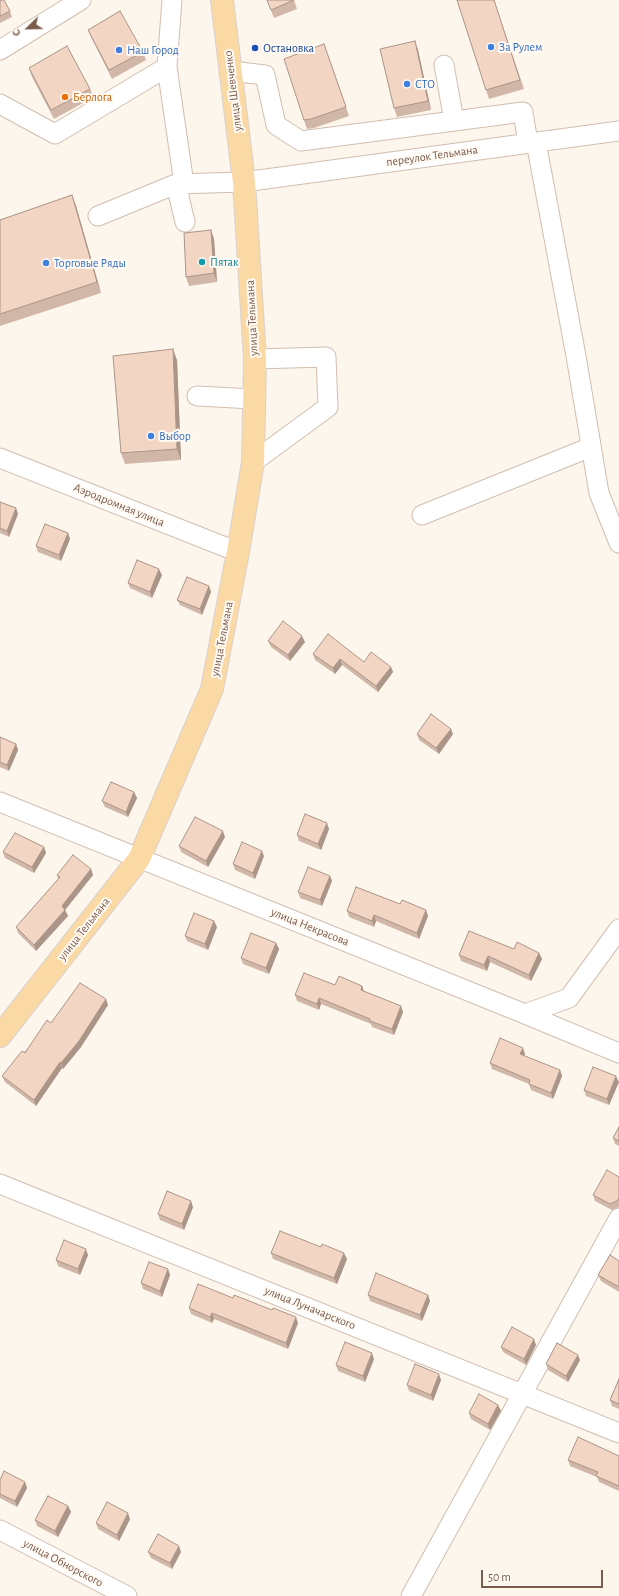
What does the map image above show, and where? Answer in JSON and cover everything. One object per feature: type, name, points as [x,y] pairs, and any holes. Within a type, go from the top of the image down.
[{"type":"main road","name":"улица Шевченко","points":[[222,0],[244,182]]},
{"type":"main road","name":"улица Тельмана","points":[[0,1036],[139,859],[212,689],[238,552],[253,462],[254,359],[244,182]]},
{"type":"street","points":[[0,50],[81,0]]},
{"type":"street","points":[[172,0],[167,67],[185,222]]},
{"type":"street","points":[[444,65],[454,121]]},
{"type":"street","points":[[0,104],[55,134],[167,67]]},
{"type":"street","points":[[231,71],[265,75],[276,125],[301,141],[523,112],[532,142],[576,356],[598,493],[619,543]]},
{"type":"street","name":"переулок Тельмана","points":[[180,184],[244,182],[619,131]]},
{"type":"street","points":[[98,216],[180,184]]},
{"type":"street","points":[[253,462],[328,407],[326,357],[254,359]]},
{"type":"street","points":[[197,396],[253,399]]},
{"type":"street","points":[[422,515],[591,447]]},
{"type":"street","name":"Аэродромная улица","points":[[0,458],[238,552]]},
{"type":"street","name":"улица Некрасова","points":[[0,802],[619,1053]]},
{"type":"street","points":[[525,1014],[569,998],[619,929]]},
{"type":"street","name":"улица Луначарского","points":[[0,1184],[619,1433]]},
{"type":"street","points":[[410,1596],[619,1218]]},
{"type":"street","name":"улица Обнорского","points":[[0,1530],[127,1596]]},
{"type":"building","points":[[0,0],[4,0],[10,11],[0,16]]},
{"type":"building","points":[[267,0],[294,0],[271,10]]},
{"type":"building","name":"За Рулем","points":[[457,0],[494,0],[520,80],[486,90]]},
{"type":"building","name":"Наш Город","points":[[120,11],[143,52],[109,70],[88,30]]},
{"type":"building","name":"СТО","points":[[415,41],[428,101],[394,108],[380,49]]},
{"type":"building","points":[[324,44],[346,107],[304,120],[284,59]]},
{"type":"building","name":"Берлога","points":[[67,46],[90,89],[51,110],[29,68]]},
{"type":"building","name":"Торговые Ряды","points":[[72,195],[97,282],[0,314],[0,220]]},
{"type":"building","name":"Пятак","points":[[211,230],[214,273],[186,277],[184,233]]},
{"type":"building","name":"Выбор","points":[[173,349],[177,449],[121,453],[113,356]]},
{"type":"building","points":[[0,502],[16,508],[7,531],[0,528]]},
{"type":"building","points":[[45,524],[68,533],[59,555],[36,546]]},
{"type":"building","points":[[137,560],[159,569],[150,592],[128,583]]},
{"type":"building","points":[[187,577],[209,586],[200,609],[177,600]]},
{"type":"building","points":[[283,621],[302,636],[288,655],[268,641]]},
{"type":"building","points":[[328,634],[364,662],[371,652],[391,667],[376,686],[340,659],[333,668],[313,654]]},
{"type":"building","points":[[431,714],[451,729],[436,748],[417,734]]},
{"type":"building","points":[[0,737],[16,744],[7,765],[0,762]]},
{"type":"building","points":[[111,782],[134,792],[126,812],[102,801]]},
{"type":"building","points":[[305,814],[327,823],[318,844],[297,835]]},
{"type":"building","points":[[195,817],[223,831],[206,861],[179,846]]},
{"type":"building","points":[[15,833],[44,847],[32,867],[3,852]]},
{"type":"building","points":[[242,842],[262,851],[253,873],[233,864]]},
{"type":"building","points":[[73,855],[91,869],[62,906],[65,910],[34,945],[16,927],[60,877],[57,875]]},
{"type":"building","points":[[308,867],[330,876],[320,900],[298,892]]},
{"type":"building","points":[[356,887],[400,904],[402,900],[426,910],[417,933],[374,915],[372,921],[347,911]]},
{"type":"building","points":[[194,913],[214,921],[205,944],[185,936]]},
{"type":"building","points":[[469,931],[514,949],[517,942],[539,953],[529,975],[488,956],[484,965],[459,955]]},
{"type":"building","points":[[251,933],[276,943],[266,968],[241,958]]},
{"type":"building","points":[[304,973],[335,985],[339,976],[362,986],[361,990],[401,1006],[392,1029],[370,1021],[370,1019],[319,998],[317,1004],[295,995]]},
{"type":"building","points":[[80,983],[106,999],[79,1041],[61,1063],[60,1062],[34,1100],[2,1076],[22,1051],[25,1053],[47,1020],[51,1023]]},
{"type":"building","points":[[500,1038],[523,1048],[520,1054],[560,1070],[551,1093],[529,1084],[530,1080],[490,1063]]},
{"type":"building","points":[[593,1067],[616,1076],[607,1099],[584,1090]]},
{"type":"building","points":[[619,1127],[619,1141],[613,1138]]},
{"type":"building","points":[[607,1170],[619,1177],[619,1198],[617,1201],[610,1204],[593,1195]]},
{"type":"building","points":[[167,1191],[191,1201],[182,1224],[158,1214]]},
{"type":"building","points":[[280,1231],[321,1247],[322,1244],[344,1253],[334,1278],[271,1253]]},
{"type":"building","points":[[64,1240],[86,1249],[78,1269],[56,1260]]},
{"type":"building","points":[[610,1255],[619,1261],[619,1287],[598,1275]]},
{"type":"building","points":[[149,1262],[168,1269],[160,1291],[141,1283]]},
{"type":"building","points":[[376,1273],[428,1295],[420,1315],[368,1295]]},
{"type":"building","points":[[198,1284],[233,1298],[234,1295],[272,1310],[273,1308],[296,1317],[286,1343],[212,1313],[210,1317],[189,1308]]},
{"type":"building","points":[[512,1327],[534,1339],[524,1359],[501,1347]]},
{"type":"building","points":[[345,1342],[372,1353],[363,1376],[336,1365]]},
{"type":"building","points":[[557,1343],[578,1355],[566,1376],[546,1364]]},
{"type":"building","points":[[415,1364],[439,1374],[431,1395],[407,1385]]},
{"type":"building","points":[[619,1379],[619,1404],[610,1400]]},
{"type":"building","points":[[479,1394],[498,1405],[488,1424],[469,1413]]},
{"type":"building","points":[[578,1437],[619,1456],[619,1486],[596,1476],[598,1472],[568,1460]]},
{"type":"building","points":[[4,1471],[25,1482],[15,1501],[0,1494],[0,1480]]},
{"type":"building","points":[[48,1496],[68,1506],[55,1531],[35,1520]]},
{"type":"building","points":[[107,1502],[128,1513],[117,1535],[96,1523]]},
{"type":"building","points":[[158,1534],[179,1546],[170,1563],[148,1552]]},
{"type":"place","name":"За Рулем","points":[[491,47]]},
{"type":"place","name":"Остановка","points":[[255,48]]},
{"type":"place","name":"Наш Город","points":[[119,50]]},
{"type":"place","name":"СТО","points":[[407,84]]},
{"type":"place","name":"Берлога","points":[[65,97]]},
{"type":"place","name":"Пятак","points":[[202,262]]},
{"type":"place","name":"Торговые Ряды","points":[[46,263]]},
{"type":"place","name":"Выбор","points":[[151,436]]}]
